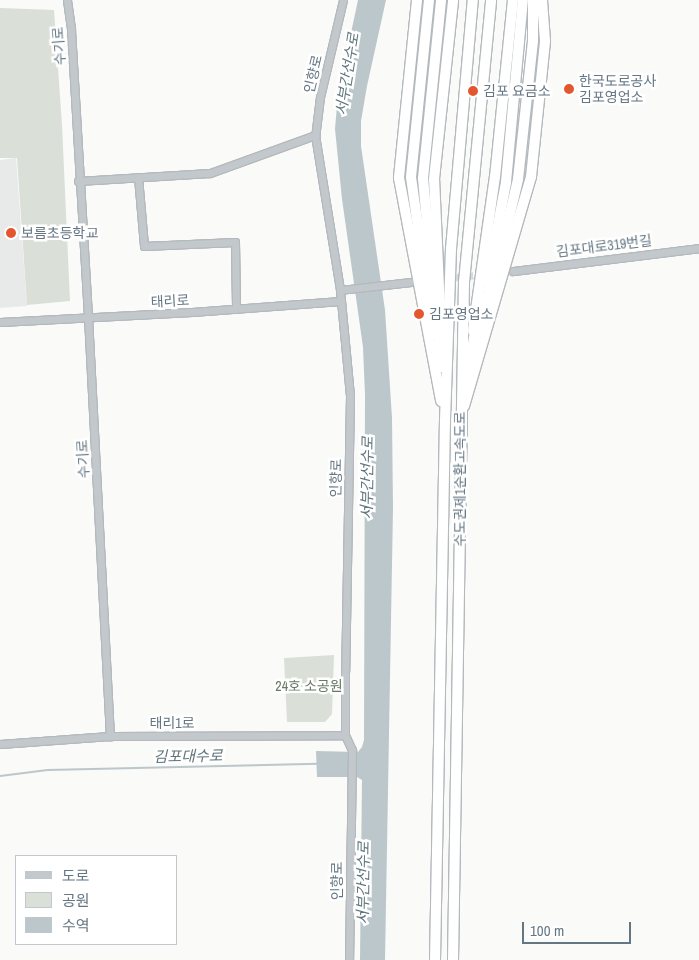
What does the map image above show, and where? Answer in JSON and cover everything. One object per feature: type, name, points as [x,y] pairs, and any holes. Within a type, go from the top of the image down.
[{"type":"highway","points":[[417,0],[399,178],[445,420]]},
{"type":"highway","points":[[424,0],[405,177],[445,420]]},
{"type":"highway","points":[[429,0],[411,177],[445,420]]},
{"type":"highway","points":[[435,0],[417,178],[445,420]]},
{"type":"highway","points":[[441,0],[423,178],[445,420]]},
{"type":"highway","points":[[445,420],[429,179],[447,0]]},
{"type":"highway","points":[[445,420],[434,179],[453,0]]},
{"type":"highway","points":[[445,420],[440,181],[458,0]]},
{"type":"highway","name":"수도권제1순환고속도로","points":[[435,960],[445,420],[452,249],[473,0]]},
{"type":"highway","name":"수도권제1순환고속도로","points":[[453,960],[459,658],[461,419],[466,254],[491,0]]},
{"type":"highway","points":[[461,419],[508,0]]},
{"type":"highway","points":[[461,419],[495,177],[513,0]]},
{"type":"highway","points":[[461,419],[501,181],[518,0]]},
{"type":"highway","points":[[461,419],[506,182],[523,0]]},
{"type":"highway","points":[[461,419],[513,177],[527,39],[528,0]]},
{"type":"highway","points":[[461,419],[518,179],[533,40],[533,0]]},
{"type":"highway","points":[[461,419],[525,179],[539,41],[538,0]]},
{"type":"highway","points":[[461,419],[531,177],[545,40],[542,0]]},
{"type":"street","name":"수기로","points":[[67,0],[71,30],[78,180],[88,318],[110,736]]},
{"type":"street","name":"인향로","points":[[343,0],[320,97],[315,135],[340,290],[350,396],[345,735],[352,750],[349,960]]},
{"type":"street","points":[[78,180],[210,173],[315,135]]},
{"type":"street","points":[[138,177],[144,246],[235,242],[236,309]]},
{"type":"street","name":"김포대로319번길","points":[[513,271],[699,248]]},
{"type":"street","points":[[340,290],[390,286],[410,282]]},
{"type":"street","name":"태리로","points":[[0,322],[236,309],[341,301]]},
{"type":"street","name":"태리1로","points":[[0,744],[110,736],[345,735]]},
{"type":"shaded area","name":"보름초등학교","points":[[16,158],[27,306],[0,308],[0,160]]},
{"type":"green space","points":[[0,8],[54,10],[62,125],[70,301],[27,305],[17,158],[0,158]]},
{"type":"green space","name":"24호 소공원","points":[[334,655],[332,714],[325,722],[287,722],[284,658]]},
{"type":"water","name":"서부간선수로","points":[[358,0],[386,0],[361,121],[361,146],[385,310],[392,418],[393,508],[385,960],[360,960],[362,780],[357,777],[317,777],[316,751],[358,752],[364,740],[365,395],[363,347],[342,199],[335,129],[338,94]]},
{"type":"waterway","name":"김포대수로","points":[[0,776],[48,770],[318,764]]},
{"type":"tunnel","points":[[435,280],[484,274]]},
{"type":"place","name":"한국도로공사 김포영업소","points":[[569,89]]},
{"type":"place","name":"김포 요금소","points":[[473,91]]},
{"type":"place","name":"보름초등학교","points":[[11,233]]},
{"type":"place","name":"김포영업소","points":[[419,314]]}]
